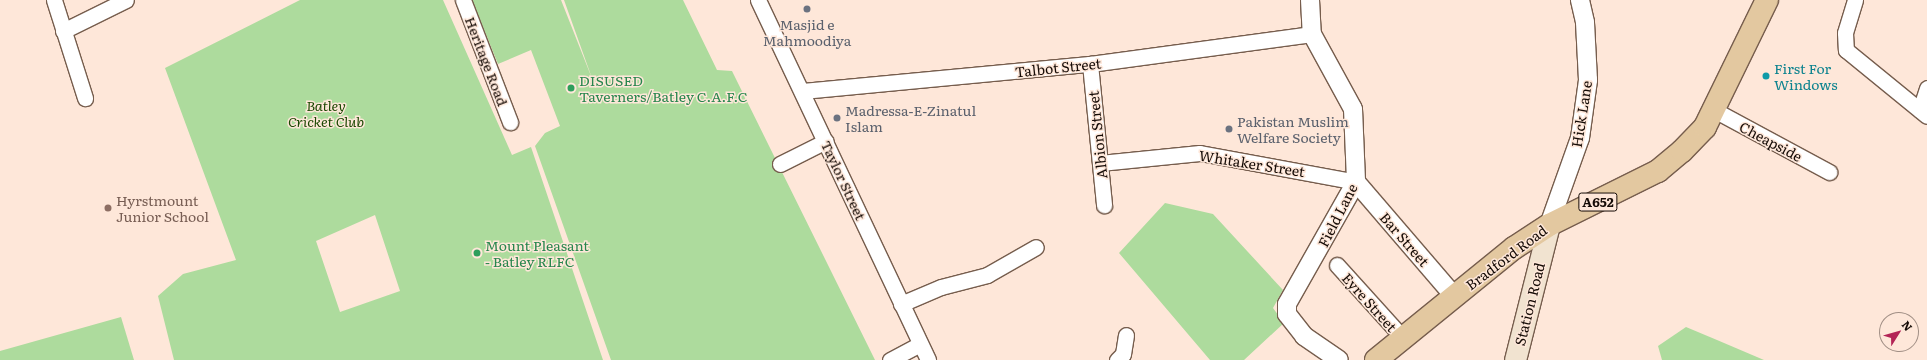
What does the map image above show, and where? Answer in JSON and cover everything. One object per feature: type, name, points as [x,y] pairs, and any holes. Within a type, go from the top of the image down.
[{"type":"main road","name":"Bradford Road","points":[[1376,360],[1454,296],[1549,225],[1658,171],[1705,127],[1767,0]]},
{"type":"main road","name":"Station Road","points":[[1515,360],[1549,225]]},
{"type":"street","points":[[54,0],[85,98]]},
{"type":"street","points":[[63,31],[126,0]]},
{"type":"street","name":"Heritage Road","points":[[463,0],[510,122]]},
{"type":"street","name":"Taylor Street","points":[[758,0],[826,141],[928,360]]},
{"type":"street","name":"Field Lane","points":[[1310,0],[1312,34],[1353,109],[1356,182],[1287,304],[1287,314],[1304,336],[1339,360]]},
{"type":"street","name":"Hick Lane","points":[[1549,225],[1580,138],[1588,80],[1585,22],[1580,0]]},
{"type":"street","points":[[1855,0],[1845,33],[1846,50],[1923,113]]},
{"type":"street","name":"Talbot Street","points":[[802,91],[1090,64],[1312,34]]},
{"type":"street","name":"Albion Street","points":[[1090,64],[1104,205]]},
{"type":"street","points":[[1923,113],[1927,88]]},
{"type":"street","name":"Cheapside","points":[[1714,110],[1829,172]]},
{"type":"street","points":[[780,164],[826,141]]},
{"type":"street","name":"Whitaker Street","points":[[1100,163],[1200,153],[1356,182]]},
{"type":"street","name":"Bar Street","points":[[1356,182],[1454,296]]},
{"type":"street","points":[[901,304],[941,287],[988,275],[1036,246]]},
{"type":"street","name":"Eyre Street","points":[[1337,265],[1403,338]]},
{"type":"street","points":[[1117,360],[1123,354],[1126,335]]},
{"type":"street","points":[[890,360],[920,344]]},
{"type":"green space","name":"Batley Cricket Club","points":[[300,0],[443,0],[512,155],[531,147],[603,360],[174,360],[158,296],[183,274],[236,260],[165,68]],"holes":[[[375,215],[400,291],[340,312],[316,241]]]},
{"type":"green space","points":[[472,0],[561,0],[593,81],[564,0],[683,0],[717,70],[732,71],[875,360],[611,360],[535,146],[545,133],[560,126],[531,50],[498,64]]},
{"type":"green space","points":[[1165,203],[1213,214],[1283,290],[1273,308],[1284,323],[1244,360],[1210,360],[1119,253]]},
{"type":"green space","points":[[121,317],[134,360],[0,360],[0,351]]},
{"type":"green space","points":[[1686,327],[1764,360],[1662,360],[1658,346]]},
{"type":"place","name":"Masjid e Mahmoodiya","points":[[807,9]]},
{"type":"place","name":"First For Windows","points":[[1766,76]]},
{"type":"place","name":"DISUSED Taverners/Batley C.A.F.C","points":[[571,88]]},
{"type":"place","name":"Madressa-E-Zinatul Islam","points":[[837,118]]},
{"type":"place","name":"Pakistan Muslim Welfare Society","points":[[1229,129]]},
{"type":"place","name":"Hyrstmount Junior School","points":[[108,208]]},
{"type":"place","name":"Mount Pleasant - Batley RLFC","points":[[477,253]]}]
